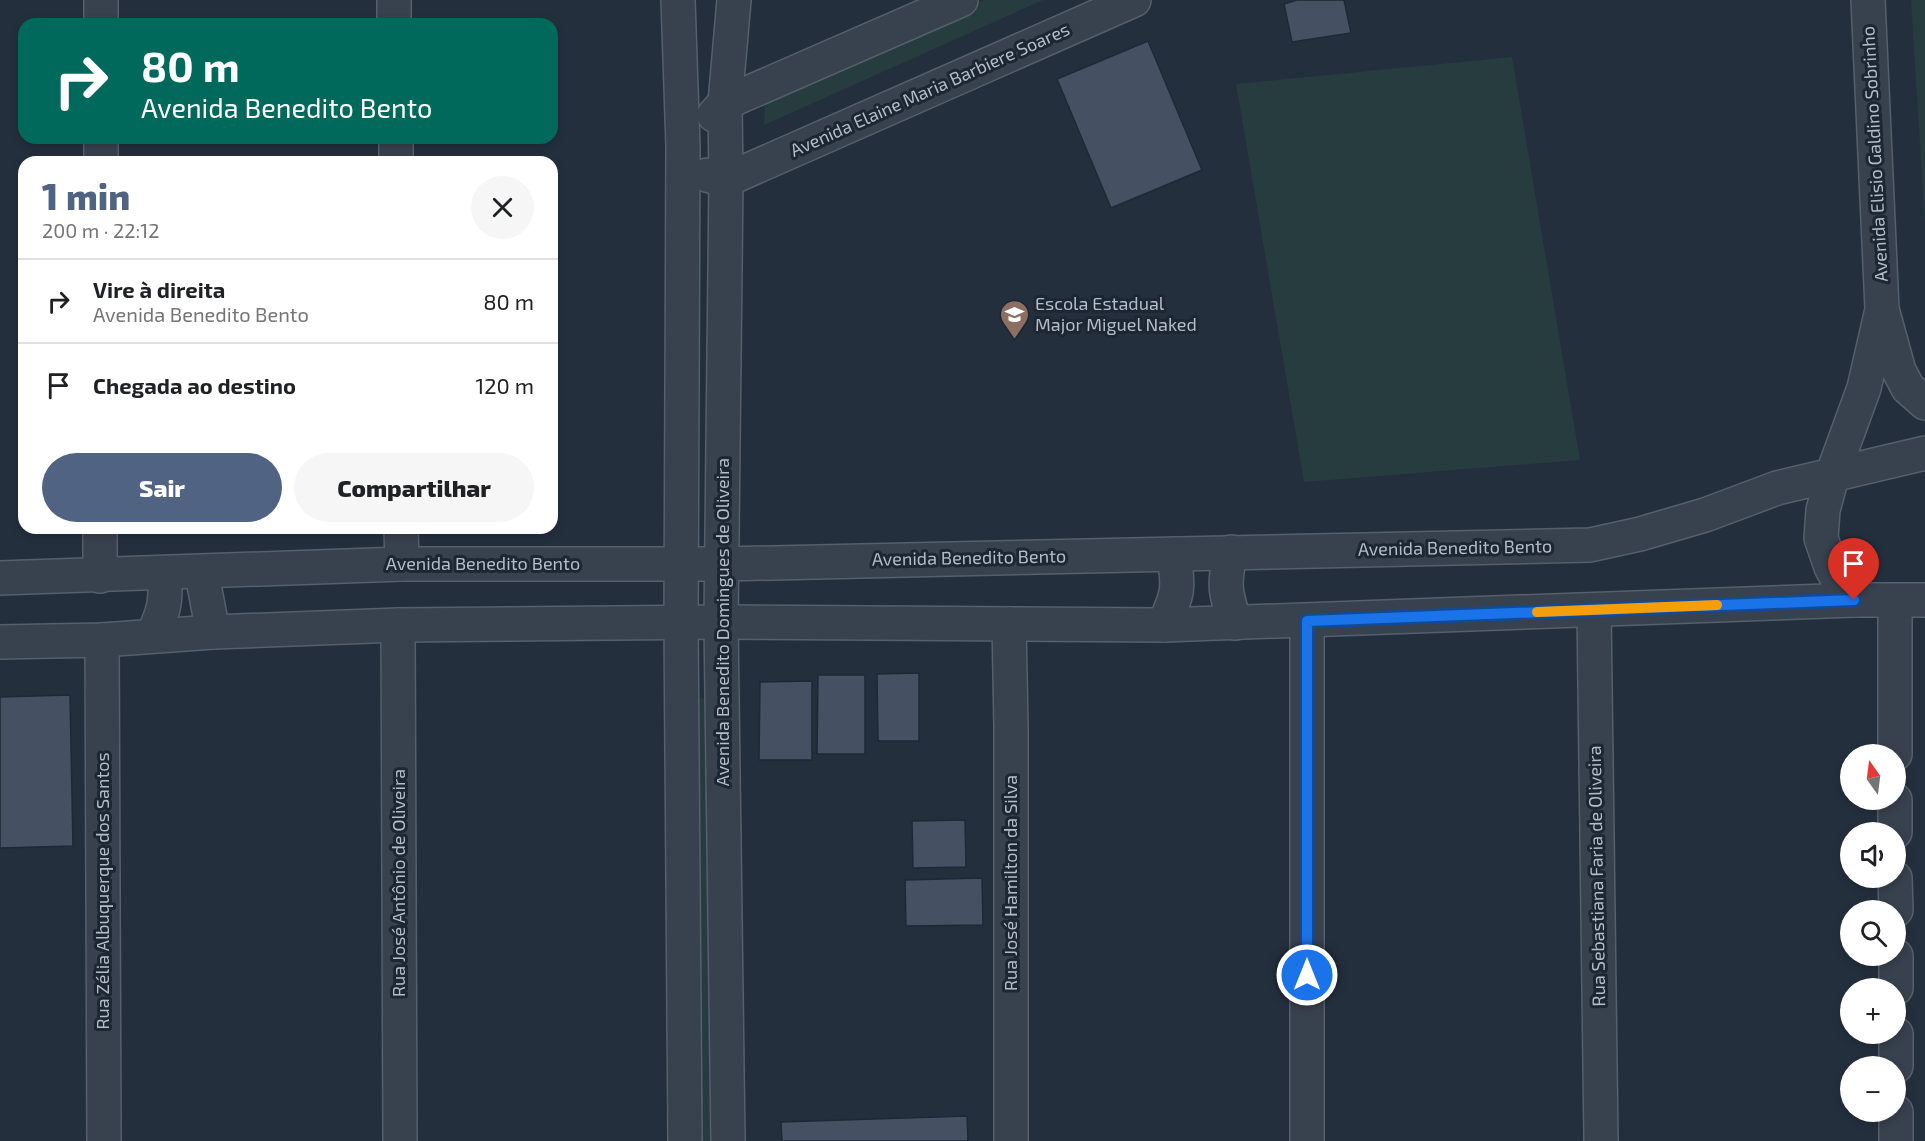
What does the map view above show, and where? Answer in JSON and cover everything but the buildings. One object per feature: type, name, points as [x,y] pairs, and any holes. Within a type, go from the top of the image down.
[{"type":"street","points":[[101,18],[102,0]]},
{"type":"street","points":[[394,0],[394,18]]},
{"type":"street","points":[[678,0],[683,158],[681,623],[685,1141]]},
{"type":"street","name":"Avenida Benedito Domingues de Oliveira","points":[[728,1141],[721,622],[726,103],[734,0]]},
{"type":"street","points":[[683,158],[726,103],[961,0]]},
{"type":"street","name":"Avenida Elaine Maria Barbiere Soares","points":[[726,180],[1134,0]]},
{"type":"street","name":"Avenida Elisio Galdino Sobrinho","points":[[1868,0],[1882,309],[1899,371],[1908,388],[1925,403]]},
{"type":"street","points":[[683,158],[726,180]]},
{"type":"street","name":"Avenida Elisio Galdino Sobrinho","points":[[1854,600],[1841,585],[1831,567],[1821,538],[1823,510],[1833,473],[1864,388],[1882,309]]},
{"type":"street","name":"Avenida Benedito Bento","points":[[0,578],[402,564],[723,564],[1590,545],[1640,534],[1705,515],[1777,488],[1925,453]]},
{"type":"street","points":[[100,534],[100,576]]},
{"type":"street","points":[[401,534],[402,564]]},
{"type":"street","points":[[1231,552],[1225,575],[1226,597],[1235,622]]},
{"type":"street","points":[[1164,625],[1176,597],[1177,575],[1173,554]]},
{"type":"street","points":[[210,571],[204,585],[213,632]]},
{"type":"street","points":[[153,635],[163,612],[166,591],[164,573]]},
{"type":"street","points":[[0,642],[102,640],[153,635],[398,625],[721,622],[1164,625],[1854,600],[1910,600],[1896,744]]},
{"type":"street","name":"Rua Sebastiana Faria de Oliveira","points":[[1594,610],[1601,1141]]},
{"type":"street","points":[[1306,1141],[1307,621]]},
{"type":"street","name":"Rua José Hamilton da Silva","points":[[1009,624],[1011,1141]]},
{"type":"street","name":"Rua José Antônio de Oliveira","points":[[398,625],[400,1141]]},
{"type":"street","name":"Rua Zélia Albuquerque dos Santos","points":[[102,640],[104,1141]]},
{"type":"street","points":[[1896,1122],[1896,1141]]},
{"type":"green space","points":[[984,0],[1043,0],[764,125],[765,104]]},
{"type":"green space","points":[[1911,0],[1925,0],[1925,224]]},
{"type":"green space","points":[[1512,57],[1580,460],[1304,482],[1236,84]]},
{"type":"green space","points":[[699,698],[711,700],[714,1141],[701,1141]]},
{"type":"slow traffic","points":[[1537,612],[1717,605]]},
{"type":"place","name":"Escola Estadual Major Miguel Naked","points":[[1014,340]]},
{"type":"route","points":[[1307,975],[1307,621],[1854,600]]}]
